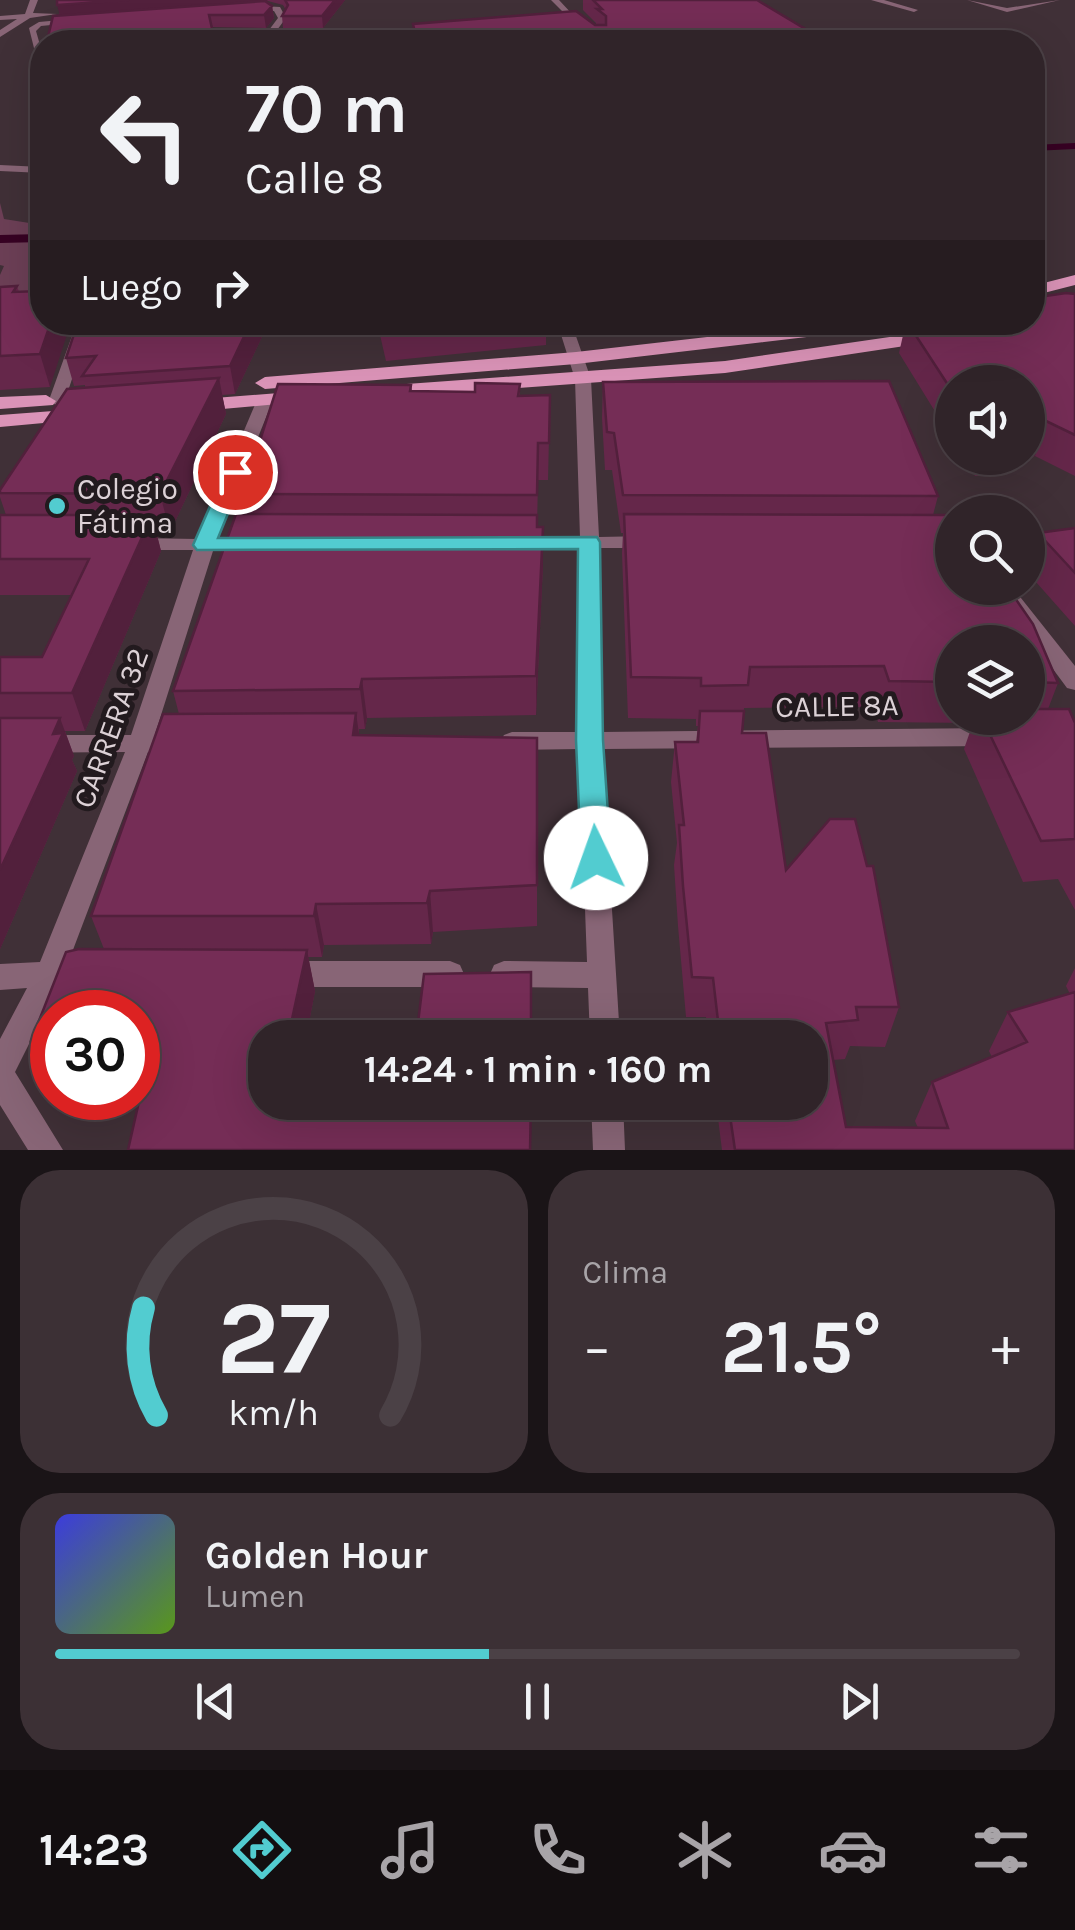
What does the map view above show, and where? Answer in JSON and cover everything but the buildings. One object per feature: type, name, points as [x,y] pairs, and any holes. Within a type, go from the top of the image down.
[{"type":"main road","points":[[1045,288],[1075,280]]},
{"type":"main road","points":[[778,335],[168,399],[265,400],[583,379],[878,348],[945,335]]},
{"type":"main road","points":[[0,404],[60,416]]},
{"type":"main road","points":[[0,421],[60,416],[101,405]]},
{"type":"street","points":[[0,34],[28,16],[34,0]]},
{"type":"street","points":[[47,14],[52,0]]},
{"type":"street","points":[[555,0],[586,30]]},
{"type":"street","points":[[874,0],[914,10]]},
{"type":"street","points":[[971,0],[1008,10],[1056,0]]},
{"type":"street","points":[[234,8],[277,10],[282,18],[273,30]]},
{"type":"street","points":[[0,18],[84,12]]},
{"type":"street","points":[[32,30],[39,24],[96,19]]},
{"type":"street","points":[[0,168],[30,169]]},
{"type":"street","points":[[60,416],[81,335]]},
{"type":"street","points":[[568,335],[594,402],[590,740],[604,1020]]},
{"type":"street","name":"CARRERA 32","points":[[0,1074],[50,973],[140,743],[204,545],[265,400]]},
{"type":"street","points":[[493,543],[666,542]]},
{"type":"street","points":[[112,543],[282,544]]},
{"type":"street","points":[[1045,544],[1075,543]]},
{"type":"street","points":[[1015,605],[1075,682]]},
{"type":"street","name":"CALLE 8A","points":[[492,741],[1017,736]]},
{"type":"street","points":[[0,744],[199,743]]},
{"type":"street","points":[[0,977],[89,973]]},
{"type":"street","points":[[247,974],[602,974]]},
{"type":"street","points":[[0,1074],[47,1150]]},
{"type":"street","points":[[608,1120],[609,1150]]},
{"type":"shaded area","points":[[0,203],[4,219],[30,223],[30,307],[0,308],[0,275],[4,266],[0,265]]},
{"type":"waterway","points":[[1045,147],[1075,146]]},
{"type":"waterway","points":[[0,239],[30,238]]},
{"type":"place","name":"Colegio Fátima","points":[[57,506]]},
{"type":"route","points":[[235,472],[204,545],[590,542],[590,740],[596,858]]}]
